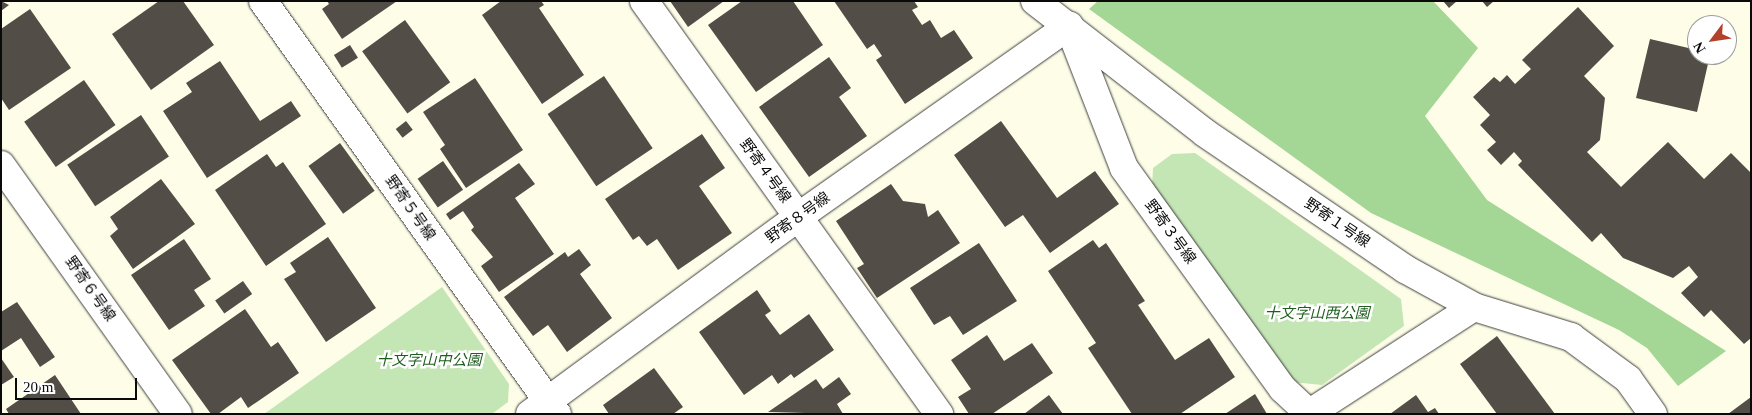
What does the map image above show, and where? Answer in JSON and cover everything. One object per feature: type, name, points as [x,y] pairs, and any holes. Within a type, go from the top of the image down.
[{"type":"street","name":"野寄５号線","points":[[263,1],[545,410]]},
{"type":"street","name":"野寄４号線","points":[[644,1],[939,414]]},
{"type":"street","name":"野寄１号線","points":[[1035,1],[1205,133],[1405,270],[1474,307],[1572,337],[1628,379],[1653,414]]},
{"type":"street","name":"野寄８号線","points":[[545,410],[798,217],[1069,26]]},
{"type":"street","name":"野寄３号線","points":[[1069,26],[1124,168],[1283,389],[1310,414],[1474,307]]},
{"type":"street","name":"野寄６号線","points":[[1,165],[178,414]]},
{"type":"green space","points":[[1098,1],[1433,1],[1478,48],[1425,116],[1487,200],[1726,351],[1678,386],[1647,348],[1619,330],[1371,213],[1089,9]]},
{"type":"green space","name":"十文字山西公園","points":[[1195,153],[1401,299],[1404,326],[1322,385],[1292,382],[1152,189],[1153,168],[1172,154]]},
{"type":"green space","name":"十文字山中公園","points":[[442,287],[509,384],[508,402],[492,414],[264,414]]},
{"type":"building","points":[[1,1],[9,5],[1,11]]},
{"type":"building","points":[[159,1],[183,1],[214,45],[151,90],[112,34]]},
{"type":"building","points":[[327,1],[397,1],[342,39],[322,9],[329,4]]},
{"type":"building","points":[[501,1],[541,1],[544,5],[539,8],[584,75],[542,104],[482,15]]},
{"type":"building","points":[[670,1],[724,1],[688,27]]},
{"type":"building","points":[[742,1],[793,1],[823,45],[756,92],[708,25]]},
{"type":"building","points":[[834,1],[914,1],[918,7],[912,10],[922,25],[930,20],[941,38],[954,30],[973,58],[905,104],[876,60],[882,56],[874,44],[867,49]]},
{"type":"building","points":[[1443,1],[1457,1],[1449,8]]},
{"type":"building","points":[[1482,1],[1494,1],[1487,7]]},
{"type":"building","points":[[1578,7],[1614,46],[1584,76],[1605,98],[1600,140],[1587,152],[1621,187],[1668,142],[1704,179],[1731,153],[1751,173],[1751,338],[1744,344],[1711,310],[1704,317],[1681,293],[1698,277],[1689,266],[1673,278],[1623,258],[1601,233],[1592,242],[1518,165],[1522,161],[1514,152],[1501,165],[1487,150],[1496,142],[1480,125],[1490,115],[1473,97],[1494,77],[1500,82],[1507,75],[1515,84],[1531,69],[1522,60]]},
{"type":"building","points":[[30,9],[71,68],[9,110],[1,98],[1,29]]},
{"type":"building","points":[[405,20],[450,82],[407,113],[362,51]]},
{"type":"building","points":[[1650,39],[1687,48],[1687,65],[1708,65],[1697,112],[1636,98]]},
{"type":"building","points":[[350,45],[358,58],[342,68],[334,55]]},
{"type":"building","points":[[829,57],[851,88],[839,97],[867,136],[809,177],[759,107]]},
{"type":"building","points":[[220,61],[260,121],[291,101],[301,116],[207,178],[163,111],[192,92],[186,83]]},
{"type":"building","points":[[604,76],[653,148],[596,186],[548,114]]},
{"type":"building","points":[[475,78],[523,150],[466,188],[440,149],[445,145],[423,112]]},
{"type":"building","points":[[84,80],[116,125],[56,167],[24,122]]},
{"type":"building","points":[[141,115],[169,156],[95,206],[67,165]]},
{"type":"building","points":[[406,121],[413,130],[403,138],[396,129]]},
{"type":"building","points":[[1001,121],[1057,198],[1095,171],[1119,204],[1050,253],[1023,215],[1005,227],[954,155]]},
{"type":"building","points":[[702,134],[725,168],[699,186],[732,233],[678,270],[657,239],[647,246],[639,236],[633,240],[605,199]]},
{"type":"building","points":[[340,143],[375,191],[343,214],[308,166]]},
{"type":"building","points":[[267,154],[276,167],[283,162],[326,224],[266,266],[215,190]]},
{"type":"building","points":[[443,161],[463,190],[438,207],[418,179]]},
{"type":"building","points":[[519,163],[535,184],[515,198],[554,254],[499,292],[481,266],[493,257],[471,230],[474,227],[463,211],[450,220],[446,214]]},
{"type":"building","points":[[161,179],[195,224],[133,269],[110,236],[118,229],[110,217]]},
{"type":"building","points":[[891,184],[903,201],[925,204],[928,217],[938,210],[960,243],[877,298],[857,268],[864,264],[836,221]]},
{"type":"building","points":[[328,237],[376,308],[326,342],[284,279],[296,272],[290,263]]},
{"type":"building","points":[[184,239],[211,279],[194,290],[205,306],[169,330],[131,275]]},
{"type":"building","points":[[1093,240],[1099,248],[1106,243],[1145,301],[1138,305],[1175,360],[1209,338],[1235,377],[1180,414],[1132,414],[1088,348],[1096,343],[1048,271]]},
{"type":"building","points":[[979,243],[1017,301],[963,335],[950,316],[934,325],[910,288]]},
{"type":"building","points":[[579,249],[591,265],[580,274],[612,318],[567,352],[548,325],[533,336],[504,297],[565,252],[568,257]]},
{"type":"building","points":[[243,281],[252,294],[224,314],[215,301]]},
{"type":"building","points":[[757,290],[771,311],[765,315],[780,335],[809,314],[834,350],[794,378],[791,374],[778,384],[772,375],[744,395],[699,332]]},
{"type":"building","points":[[17,302],[55,357],[40,367],[21,338],[1,351],[1,312]]},
{"type":"building","points":[[245,309],[271,347],[278,342],[299,373],[248,408],[241,397],[218,414],[211,414],[172,360]]},
{"type":"building","points":[[987,335],[1004,361],[1032,343],[1053,373],[992,414],[969,414],[958,397],[971,389],[951,360]]},
{"type":"building","points":[[1497,336],[1555,414],[1497,414],[1460,364]]},
{"type":"building","points":[[1,358],[14,377],[1,385]]},
{"type":"building","points":[[654,368],[683,407],[673,414],[609,414],[603,405]]},
{"type":"building","points":[[55,375],[81,414],[9,414],[6,409]]},
{"type":"building","points":[[839,377],[851,394],[837,404],[843,414],[768,412],[816,379],[823,389]]},
{"type":"building","points":[[1255,394],[1267,414],[1225,414]]},
{"type":"building","points":[[1049,395],[1063,414],[1024,414]]},
{"type":"building","points":[[1416,395],[1428,412],[1435,408],[1439,414],[1390,414]]},
{"type":"building","points":[[1751,397],[1751,414],[1728,414]]}]
